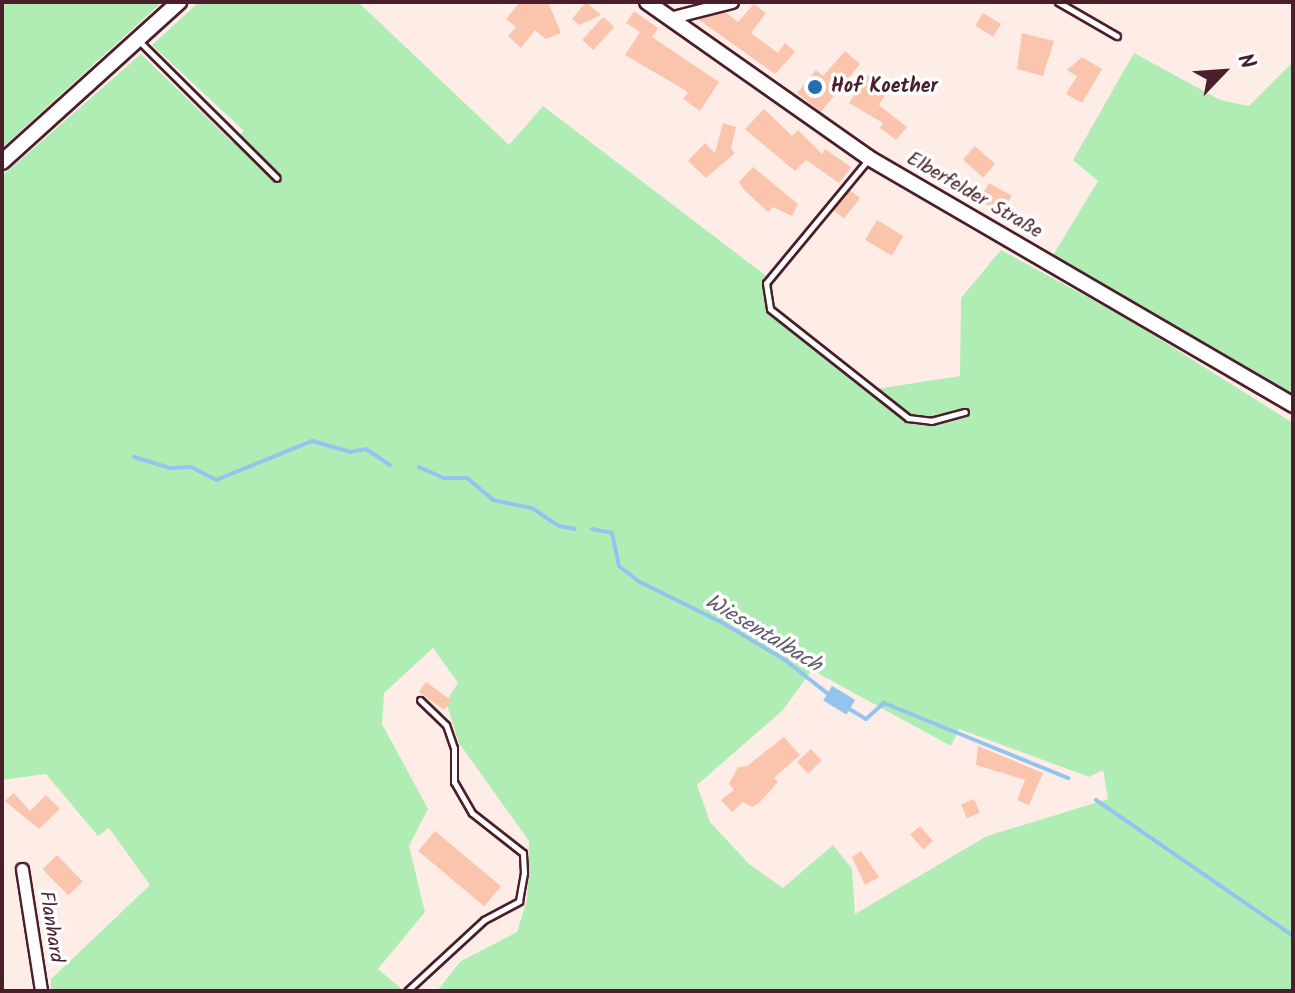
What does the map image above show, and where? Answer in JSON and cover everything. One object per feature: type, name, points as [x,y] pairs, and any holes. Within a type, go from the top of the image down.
[{"type":"main road","points":[[2,162],[179,2]]},
{"type":"main road","name":"Elberfelder Straße","points":[[647,2],[869,158],[1293,405]]},
{"type":"street","points":[[669,18],[732,2]]},
{"type":"street","name":"Flanhard","points":[[22,869],[41,991]]},
{"type":"lane","points":[[1058,2],[1117,36]]},
{"type":"lane","points":[[137,40],[277,178]]},
{"type":"lane","points":[[869,158],[766,283],[765,298],[770,309],[908,418],[931,421],[965,412]]},
{"type":"lane","points":[[407,991],[484,920],[519,901],[524,873],[523,853],[472,813],[454,782],[454,748],[446,725],[420,700]]},
{"type":"green space","points":[[2,2],[162,2],[2,148]]},
{"type":"green space","points":[[199,2],[358,2],[509,145],[543,106],[765,275],[773,282],[773,307],[876,389],[960,376],[961,298],[1001,250],[1128,319],[1293,423],[1293,991],[437,991],[461,961],[517,932],[527,900],[529,841],[459,743],[446,702],[458,683],[433,648],[384,693],[382,724],[428,809],[409,846],[425,912],[378,969],[404,991],[51,991],[51,979],[150,885],[109,828],[98,836],[46,774],[2,780],[2,176],[141,54],[232,142],[244,131],[152,45]],"holes":[[[812,670],[951,746],[959,729],[1089,777],[1103,770],[1108,799],[987,836],[855,914],[852,869],[833,845],[783,888],[749,864],[710,822],[697,785],[783,710]]]},
{"type":"green space","points":[[1134,53],[1220,100],[1249,106],[1293,62],[1293,398],[1052,257],[1098,181],[1073,160]]},
{"type":"water","points":[[832,686],[855,700],[846,714],[823,701]]},
{"type":"building","points":[[520,2],[548,2],[561,33],[546,39],[535,30],[521,48],[508,36],[516,27],[506,19]]},
{"type":"building","points":[[586,2],[601,15],[579,25],[572,19]]},
{"type":"building","points":[[754,4],[766,13],[751,33],[778,53],[785,43],[795,52],[775,74],[698,19],[725,12],[738,22]]},
{"type":"building","points":[[634,11],[658,28],[652,37],[719,82],[700,111],[683,99],[688,92],[625,55],[640,32],[626,23]]},
{"type":"building","points":[[983,13],[1001,24],[993,37],[975,26]]},
{"type":"building","points":[[603,17],[614,27],[593,50],[582,40]]},
{"type":"building","points":[[1022,33],[1054,41],[1043,76],[1017,69]]},
{"type":"building","points":[[845,51],[860,64],[821,112],[797,93],[816,70],[823,76]]},
{"type":"building","points":[[1082,57],[1102,69],[1082,103],[1066,94],[1077,76],[1067,70]]},
{"type":"building","points":[[868,75],[889,88],[879,105],[907,127],[896,140],[880,128],[883,123],[849,103]]},
{"type":"building","points":[[764,109],[792,136],[798,130],[822,154],[825,149],[851,167],[839,183],[806,160],[795,171],[745,129]]},
{"type":"building","points":[[723,123],[736,127],[731,148],[735,153],[706,178],[688,161],[705,143],[715,153]]},
{"type":"building","points":[[975,146],[995,164],[983,177],[963,159]]},
{"type":"building","points":[[753,167],[798,204],[792,216],[773,207],[768,212],[744,190],[739,182]]},
{"type":"building","points":[[989,183],[1012,196],[1002,213],[979,200]]},
{"type":"building","points":[[850,190],[860,198],[844,218],[834,210]]},
{"type":"building","points":[[877,220],[904,236],[892,256],[865,240]]},
{"type":"building","points":[[426,682],[451,700],[444,710],[419,692]]},
{"type":"building","points":[[784,737],[800,755],[774,778],[778,782],[759,803],[752,807],[743,802],[732,812],[721,800],[734,790],[729,784],[738,767],[747,766]]},
{"type":"building","points":[[978,746],[1043,773],[1029,805],[1017,800],[1025,780],[976,765]]},
{"type":"building","points":[[811,749],[822,761],[808,774],[797,762]]},
{"type":"building","points":[[14,793],[30,811],[46,795],[60,809],[39,829],[5,801]]},
{"type":"building","points":[[974,799],[980,813],[967,818],[961,804]]},
{"type":"building","points":[[920,826],[933,841],[923,850],[910,835]]},
{"type":"building","points":[[435,831],[501,886],[484,906],[418,851]]},
{"type":"building","points":[[861,851],[879,877],[865,885],[852,857]]},
{"type":"building","points":[[57,855],[83,882],[68,896],[43,869]]},
{"type":"waterway","name":"Wiesentalbach","points":[[134,457],[171,468],[191,467],[216,480],[312,441],[350,452],[366,449],[390,465]]},
{"type":"waterway","name":"Wiesentalbach","points":[[419,467],[444,478],[467,478],[493,500],[532,508],[559,526],[575,529]]},
{"type":"waterway","name":"Wiesentalbach","points":[[592,529],[612,533],[619,566],[638,581],[721,622],[785,660],[832,697]]},
{"type":"waterway","name":"Wiesentalbach","points":[[846,707],[866,719],[884,703],[1068,778]]},
{"type":"waterway","name":"Wiesentalbach","points":[[1096,800],[1293,936]]},
{"type":"place","name":"Hof Koether","points":[[815,87]]}]
